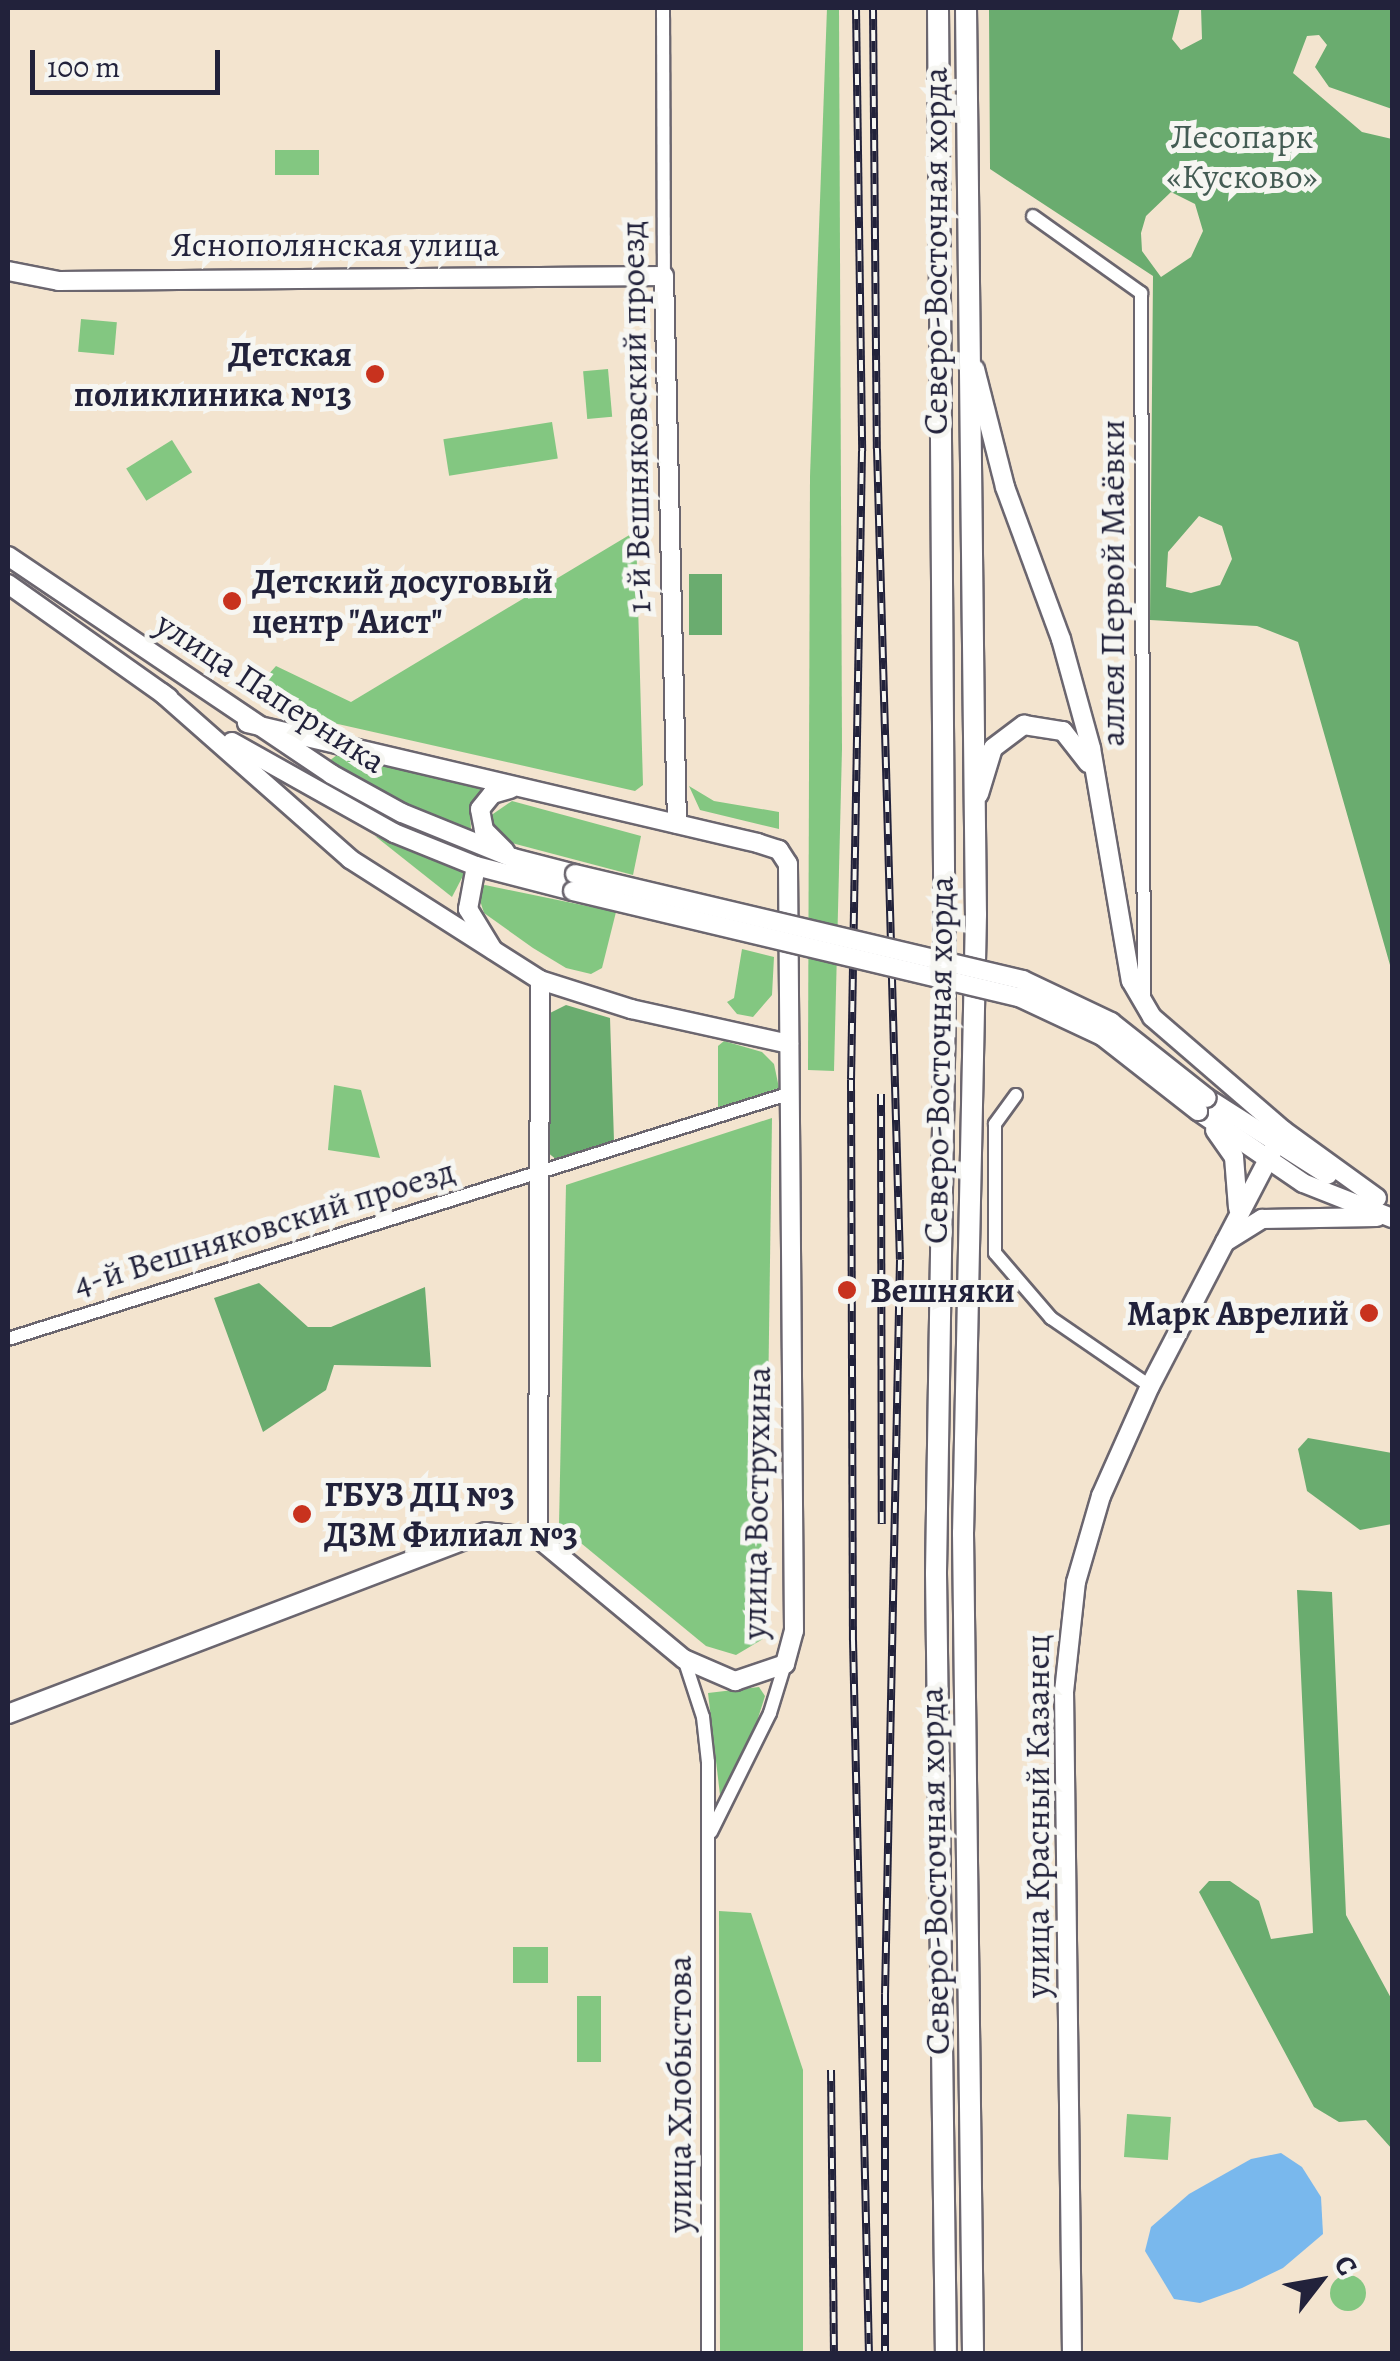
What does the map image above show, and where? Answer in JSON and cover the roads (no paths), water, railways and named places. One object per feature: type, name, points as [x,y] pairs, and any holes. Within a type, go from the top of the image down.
[{"type":"main road","name":"Северо-Восточная хорда","points":[[938,8],[945,1000],[936,1591],[946,2354]]},
{"type":"main road","name":"Северо-Восточная хорда","points":[[966,8],[974,814],[963,1533],[973,2354]]},
{"type":"street","name":"1-й Вешняковский проезд","points":[[664,8],[664,276],[676,824]]},
{"type":"street","name":"аллея Первой Маёвки","points":[[1034,216],[1141,293],[1144,1004]]},
{"type":"street","name":"Яснополянская улица","points":[[8,271],[60,281],[664,276]]},
{"type":"street","points":[[967,320],[987,424],[1061,639],[1096,778],[1122,958],[1144,1004],[1275,1145]]},
{"type":"street","name":"улица Паперника","points":[[8,556],[247,722],[402,813],[574,882]]},
{"type":"street","name":"улица Паперника","points":[[8,584],[269,768],[394,833],[476,866],[574,882]]},
{"type":"street","points":[[162,693],[350,859],[540,980],[631,1009],[789,1044]]},
{"type":"street","name":"улица Вострухина","points":[[247,722],[510,789],[758,842],[779,850],[788,864],[794,1630],[785,1664],[735,1680],[684,1659],[538,1538]]},
{"type":"street","points":[[974,814],[993,748],[1024,725],[1063,731],[1096,778]]},
{"type":"street","points":[[510,789],[492,794],[480,809],[484,830],[513,858]]},
{"type":"street","points":[[476,866],[468,909],[496,954]]},
{"type":"street","points":[[574,882],[1023,980],[1111,1022],[1202,1105],[1387,1209]]},
{"type":"street","points":[[8,1714],[486,1532],[538,1538],[540,980]]},
{"type":"street","name":"4-й Вешняковский проезд","points":[[8,1339],[788,1094]]},
{"type":"street","points":[[1016,1095],[995,1124],[995,1253],[1051,1318],[1150,1386]]},
{"type":"street","points":[[1202,1105],[1234,1156],[1237,1212]]},
{"type":"street","name":"улица Красный Казанец","points":[[1072,2354],[1066,1655],[1092,1519],[1150,1386],[1275,1145]]},
{"type":"street","points":[[1217,1251],[1262,1219],[1387,1209]]},
{"type":"street","name":"улица Хлобыстова","points":[[684,1659],[703,1717],[709,1834],[708,2354]]},
{"type":"street","name":"улица Хлобыстова","points":[[709,1834],[770,1713],[785,1664]]},
{"type":"water","points":[[1281,2153],[1302,2167],[1321,2197],[1323,2234],[1283,2268],[1242,2288],[1200,2303],[1174,2299],[1145,2251],[1151,2227],[1189,2194],[1251,2159]]},
{"type":"railway","points":[[856,8],[862,451],[851,1080],[853,1640],[869,2354]]},
{"type":"railway","points":[[873,8],[877,449],[900,1260],[885,1994],[885,2354]]},
{"type":"railway","points":[[881,1094],[882,1524]]},
{"type":"railway","points":[[831,2070],[834,2354]]},
{"type":"place","name":"Детская поликлиника №13","points":[[375,374]]},
{"type":"place","name":"Детский досуговый центр \"Аист\"","points":[[232,601]]},
{"type":"place","name":"Вешняки","points":[[847,1290]]},
{"type":"place","name":"Марк Аврелий","points":[[1369,1313]]},
{"type":"place","name":"ГБУЗ ДЦ №3 ДЗМ Филиал №3","points":[[302,1514]]},
{"type":"park label","name":"Лесопарк «Кусково»","points":[[1242,156]]}]
